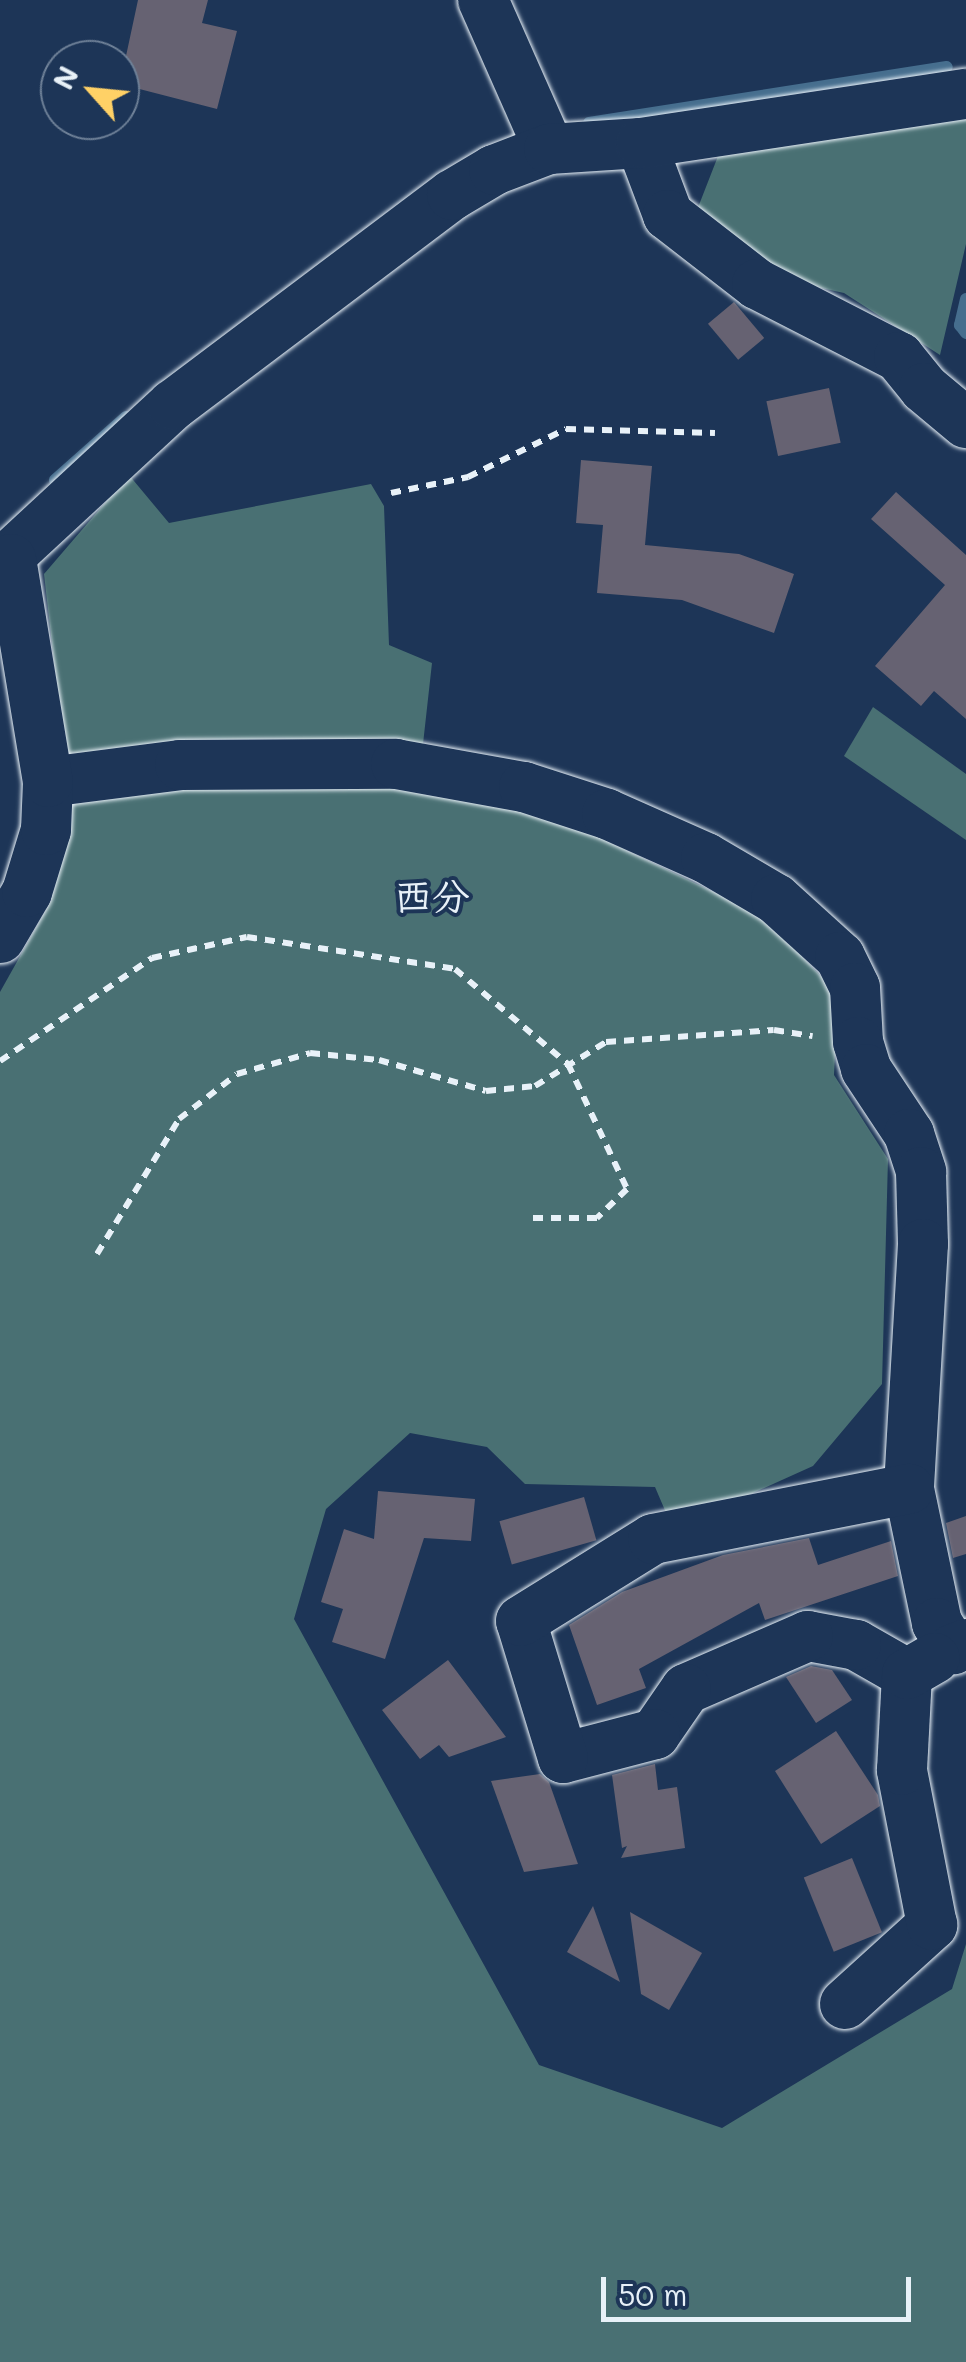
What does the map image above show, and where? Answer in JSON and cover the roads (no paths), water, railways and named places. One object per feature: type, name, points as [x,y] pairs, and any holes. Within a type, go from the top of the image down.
[{"type":"street","points":[[483,0],[549,150]]},
{"type":"street","points":[[0,938],[27,892],[46,830],[48,782],[6,562],[81,485],[173,405],[452,195],[494,170],[549,150],[641,143],[966,94]]},
{"type":"street","points":[[641,143],[668,215],[758,284],[898,357],[924,388],[966,423]]},
{"type":"street","points":[[48,782],[180,765],[396,764],[524,787],[608,814],[706,858],[776,899],[840,958],[854,988],[858,1042],[866,1069],[909,1134],[921,1172],[923,1244],[908,1489],[936,1623],[959,1646],[908,1674]]},
{"type":"street","points":[[908,1489],[652,1539],[521,1621],[563,1758],[655,1734],[686,1689],[808,1636],[856,1644],[908,1674]]},
{"type":"street","points":[[844,2004],[932,1925],[902,1770],[908,1674]]},
{"type":"waterway","points":[[589,123],[947,67]]},
{"type":"waterway","points":[[966,299],[960,325],[966,333]]},
{"type":"waterway","points":[[55,480],[126,417]]},
{"type":"district","name":"西分","points":[[432,896]]}]
